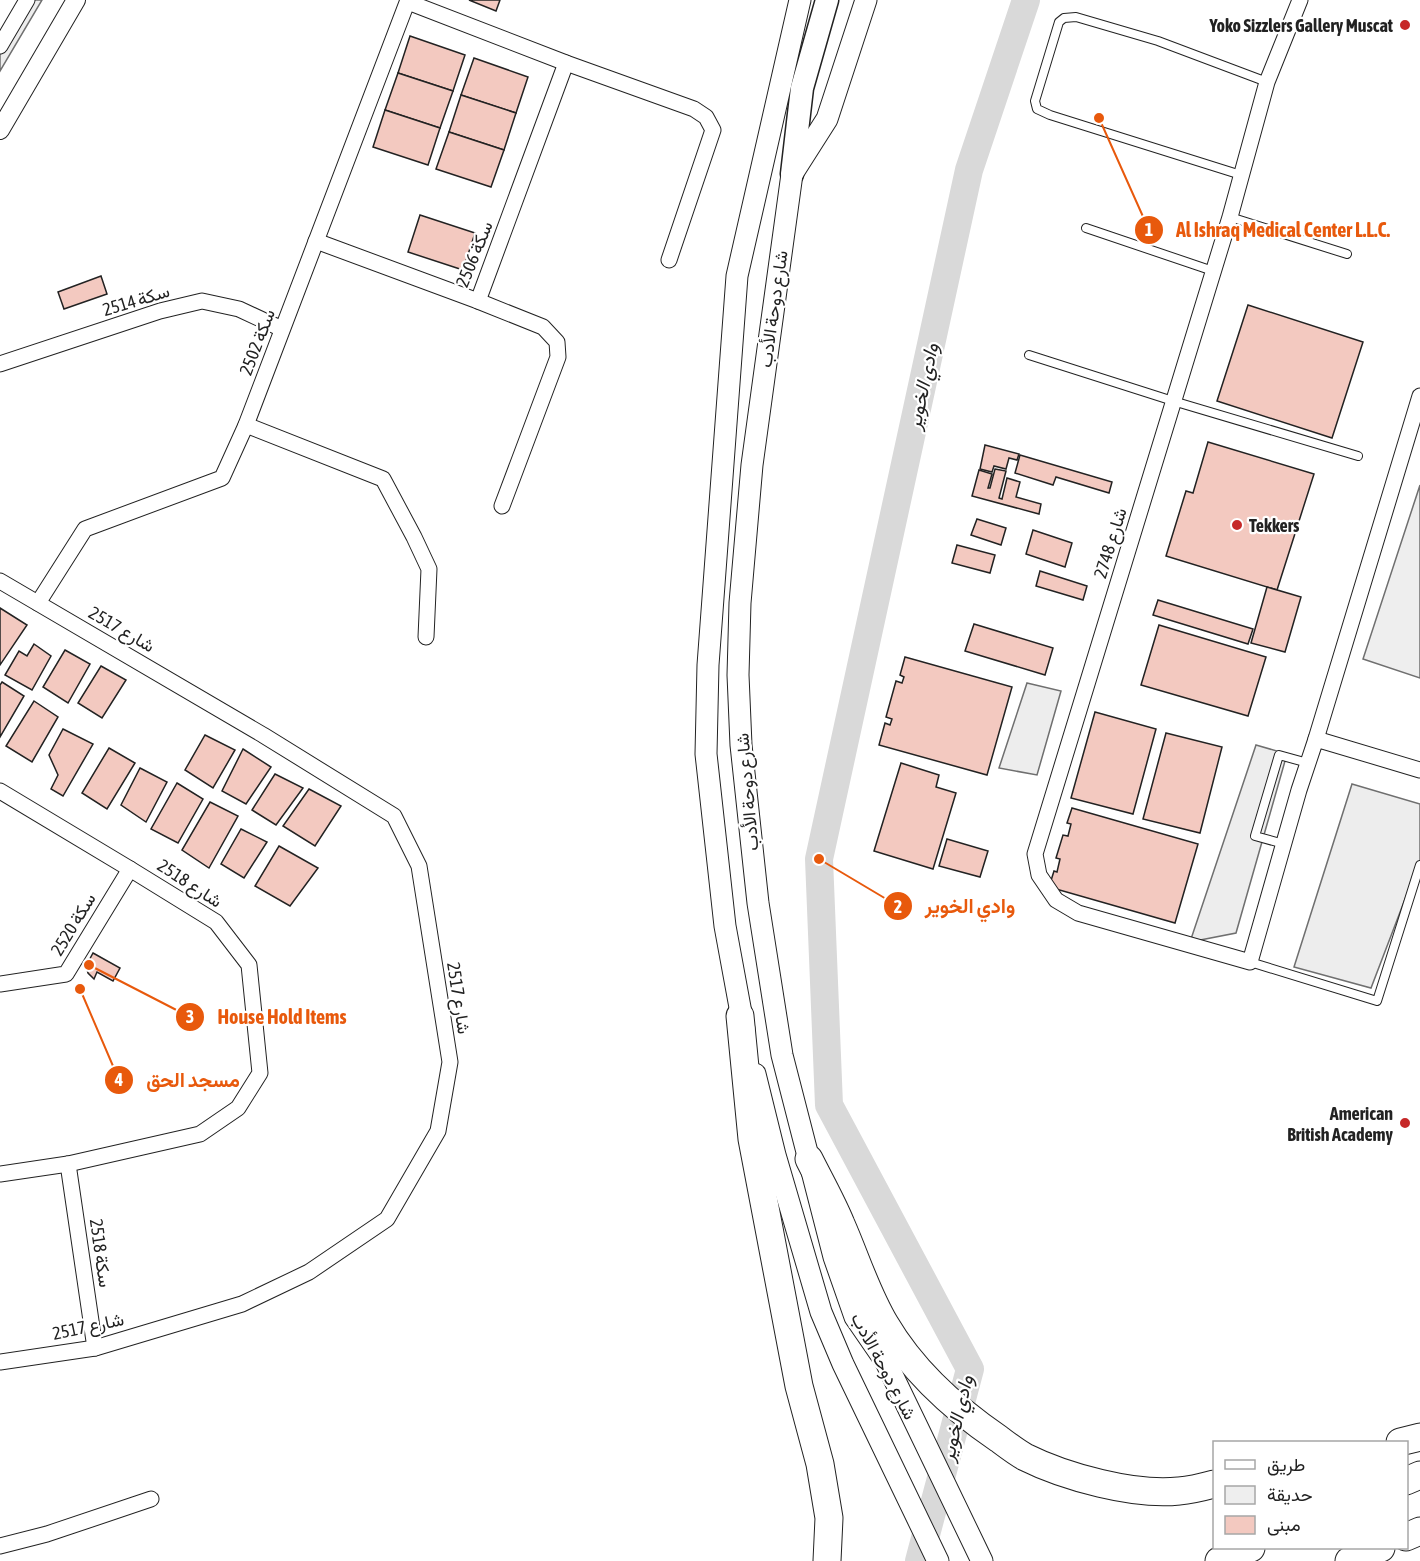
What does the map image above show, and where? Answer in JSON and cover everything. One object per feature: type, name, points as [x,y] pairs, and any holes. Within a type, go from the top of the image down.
[{"type":"highway","points":[[740,1016],[752,1139],[799,1386],[820,1464],[829,1518],[827,1561]]},
{"type":"highway","points":[[809,1159],[841,1222],[869,1294],[886,1325],[903,1351],[945,1397],[981,1427],[1024,1456],[1067,1473],[1121,1488],[1179,1491],[1213,1484]]},
{"type":"highway","points":[[1220,1561],[1249,1549]]},
{"type":"highway","points":[[1349,1561],[1379,1549]]},
{"type":"main road","name":"شارع دوحة الأدب","points":[[800,0],[737,276],[708,665],[706,754],[725,926],[740,1016],[775,1155],[821,1312],[843,1364],[938,1561]]},
{"type":"main road","points":[[792,174],[802,88],[827,0]]},
{"type":"main road","name":"شارع دوحة الأدب","points":[[866,0],[827,118],[792,174],[752,465],[740,603],[738,675],[741,745],[758,903],[782,1055],[834,1257],[855,1317],[886,1362],[982,1561]]},
{"type":"street","points":[[0,46],[27,0]]},
{"type":"street","points":[[0,130],[76,0]]},
{"type":"street","name":"شارع 2748","points":[[1250,962],[1078,913],[1056,900],[1039,875],[1035,854],[1230,217],[1267,82],[1300,0]]},
{"type":"street","points":[[408,1],[566,63],[694,109],[706,117],[713,130],[669,260]]},
{"type":"street","name":"2502 سكة","points":[[38,603],[85,529],[222,478],[246,425],[408,1]]},
{"type":"street","name":"سكة 2506","points":[[316,242],[478,302],[566,63]]},
{"type":"street","name":"سكة 2514","points":[[0,364],[160,311],[202,302],[239,309],[282,329]]},
{"type":"street","points":[[478,302],[543,327],[556,342],[558,357],[502,506]]},
{"type":"street","points":[[1250,962],[1420,396]]},
{"type":"street","points":[[246,425],[383,480],[429,569],[426,637]]},
{"type":"street","name":"2517 شارع","points":[[0,581],[263,735],[394,816],[419,866],[450,1062],[438,1131],[387,1218],[309,1272],[242,1304],[95,1348],[0,1362]]},
{"type":"street","points":[[1316,739],[1420,770]]},
{"type":"street","name":"2518 شارع","points":[[0,791],[216,922],[249,965],[260,1073],[238,1108],[200,1134],[68,1164],[0,1174]]},
{"type":"street","name":"سكة 2520","points":[[0,984],[66,974],[130,868]]},
{"type":"street","name":"سكة 2518","points":[[68,1164],[95,1348]]},
{"type":"street","points":[[0,1546],[47,1534],[151,1499]]},
{"type":"lane","points":[[1241,175],[1050,115],[1037,110],[1035,101],[1059,22],[1064,18],[1076,16],[1158,41],[1267,82]]},
{"type":"lane","points":[[1230,217],[1347,254]]},
{"type":"lane","points":[[1086,228],[1213,271]]},
{"type":"lane","points":[[1029,355],[1358,456]]},
{"type":"lane","points":[[1284,844],[1255,836],[1279,755],[1308,763]]},
{"type":"lane","points":[[1250,962],[1377,1001],[1420,865]]},
{"type":"green space","points":[[1420,485],[1420,678],[1363,659]]},
{"type":"shaded area","points":[[27,0],[42,0],[0,71],[0,46]]},
{"type":"shaded area","points":[[1027,683],[1061,691],[1037,775],[999,768]]},
{"type":"shaded area","points":[[1256,745],[1287,754],[1236,933],[1190,942]]},
{"type":"shaded area","points":[[1352,784],[1420,804],[1420,860],[1371,988],[1294,967]]},
{"type":"building","points":[[469,0],[500,0],[496,11]]},
{"type":"building","points":[[410,36],[465,55],[453,91],[398,73]]},
{"type":"building","points":[[474,58],[528,77],[516,113],[461,95]]},
{"type":"building","points":[[398,73],[453,91],[440,128],[385,110]]},
{"type":"building","points":[[461,95],[516,113],[504,150],[449,132]]},
{"type":"building","points":[[385,110],[440,128],[428,165],[373,147]]},
{"type":"building","points":[[449,132],[504,150],[491,187],[436,169]]},
{"type":"building","points":[[420,215],[475,233],[463,270],[408,252]]},
{"type":"building","points":[[101,276],[107,294],[64,309],[58,292]]},
{"type":"building","points":[[1248,305],[1363,342],[1332,438],[1217,401]]},
{"type":"building","name":"Tekkers","points":[[1208,442],[1314,474],[1277,590],[1166,556],[1186,491],[1193,493]]},
{"type":"building","points":[[985,445],[1019,454],[1017,460],[1009,458],[1006,469],[994,466],[992,472],[980,469]]},
{"type":"building","points":[[1020,455],[1112,482],[1109,493],[1056,477],[1053,485],[1015,473]]},
{"type":"building","points":[[995,469],[1006,471],[999,498],[1002,499],[1007,478],[1020,482],[1016,497],[1041,504],[1039,514],[972,496],[979,470],[992,474],[988,488],[990,488]]},
{"type":"building","points":[[977,519],[1006,528],[1001,545],[971,535]]},
{"type":"building","points":[[1033,530],[1072,543],[1065,567],[1026,554]]},
{"type":"building","points":[[957,545],[995,555],[990,573],[952,563]]},
{"type":"building","points":[[1040,571],[1087,586],[1083,600],[1036,586]]},
{"type":"building","points":[[1267,587],[1301,597],[1285,652],[1251,643]]},
{"type":"building","points":[[1158,600],[1253,629],[1248,644],[1153,615]]},
{"type":"building","points":[[0,608],[27,625],[0,665]]},
{"type":"building","points":[[974,624],[1053,648],[1045,675],[965,651]]},
{"type":"building","points":[[1159,625],[1266,657],[1248,716],[1141,685]]},
{"type":"building","points":[[34,644],[51,656],[32,690],[5,675],[19,651],[27,656]]},
{"type":"building","points":[[65,650],[90,664],[68,703],[43,687]]},
{"type":"building","points":[[905,657],[1012,687],[987,775],[879,745],[885,723],[890,725],[892,719],[886,717],[896,681],[902,683],[904,677],[900,675]]},
{"type":"building","points":[[101,666],[126,680],[102,718],[78,703]]},
{"type":"building","points":[[2,682],[24,696],[0,737],[0,685]]},
{"type":"building","points":[[34,701],[58,717],[32,762],[6,746]]},
{"type":"building","points":[[1095,712],[1156,729],[1133,814],[1071,798]]},
{"type":"building","points":[[63,729],[93,744],[63,796],[51,789],[58,775],[49,755]]},
{"type":"building","points":[[1166,733],[1222,747],[1200,833],[1143,819]]},
{"type":"building","points":[[205,735],[235,750],[213,788],[185,770]]},
{"type":"building","points":[[109,748],[135,763],[107,809],[82,793]]},
{"type":"building","points":[[243,749],[271,767],[246,804],[222,791]]},
{"type":"building","points":[[901,763],[939,775],[936,787],[956,793],[933,869],[874,851]]},
{"type":"building","points":[[140,768],[167,782],[146,822],[121,805]]},
{"type":"building","points":[[275,774],[303,788],[276,825],[252,810]]},
{"type":"building","points":[[177,783],[203,799],[178,843],[151,829]]},
{"type":"building","points":[[309,789],[341,806],[315,846],[283,826]]},
{"type":"building","points":[[210,802],[238,816],[209,868],[182,850]]},
{"type":"building","points":[[1072,808],[1198,844],[1175,923],[1049,887],[1054,871],[1057,872],[1060,859],[1056,858],[1063,835],[1068,836],[1071,824],[1067,823]]},
{"type":"building","points":[[241,829],[267,842],[244,878],[221,864]]},
{"type":"building","points":[[947,839],[988,851],[980,877],[939,866]]},
{"type":"building","points":[[279,846],[318,868],[290,906],[255,886]]},
{"type":"building","points":[[93,953],[120,968],[113,981],[97,972],[94,979],[88,973],[86,966]]},
{"type":"waterway","name":"وادي الخوير","points":[[919,1561],[970,1369],[829,1105],[819,859],[969,170],[1026,0]]},
{"type":"place","name":"Yoko Sizzlers Gallery Muscat","points":[[1405,25]]},
{"type":"place","name":"Al Ishraq Medical Center L.L.C.","points":[[1099,118]]},
{"type":"place","name":"Tekkers","points":[[1237,525]]},
{"type":"place","name":"وادي الخوير","points":[[819,859]]},
{"type":"place","name":"House Hold Items","points":[[89,965]]},
{"type":"place","name":"مسجد الحق","points":[[80,989]]},
{"type":"place","name":"American British Academy","points":[[1405,1123]]}]
